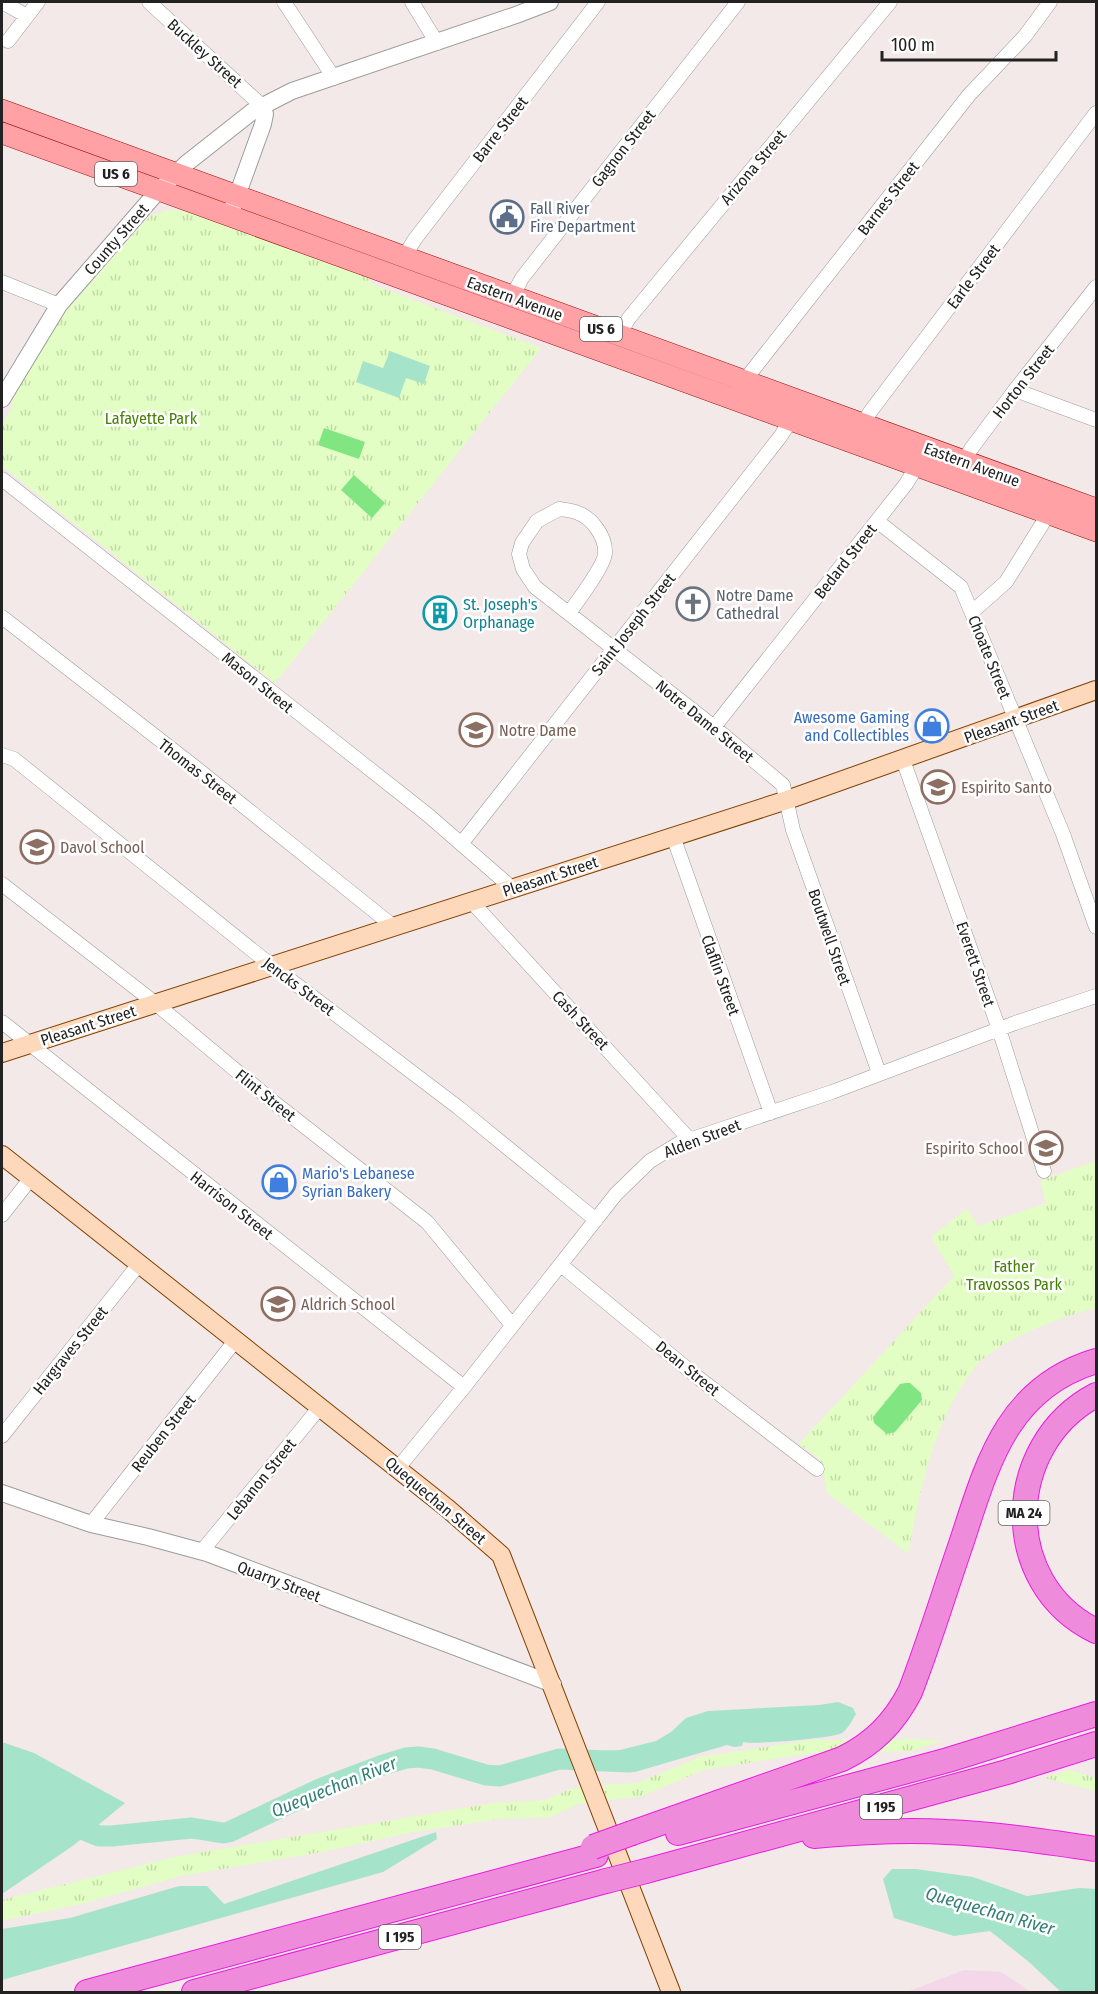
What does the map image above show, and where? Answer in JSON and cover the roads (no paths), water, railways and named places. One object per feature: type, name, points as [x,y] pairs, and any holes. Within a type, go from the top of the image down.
[{"type":"highway","points":[[634,1839],[842,1759],[880,1734],[902,1707],[910,1692],[988,1462],[1002,1435],[1028,1402],[1050,1384],[1075,1369],[1096,1361]]},
{"type":"highway","name":"MA 24","points":[[1096,1395],[1073,1411],[1056,1427],[1042,1446],[1028,1483],[1024,1516],[1029,1550],[1047,1587],[1070,1613],[1096,1631]]},
{"type":"highway","name":"I 195","points":[[87,1992],[486,1884],[634,1839],[948,1760],[1096,1714]]},
{"type":"highway","name":"I 195","points":[[194,1992],[1007,1773],[1096,1744]]},
{"type":"highway","points":[[755,1841],[863,1832],[919,1831],[974,1833],[1096,1849]]},
{"type":"main road","name":"Eastern Avenue","points":[[2,110],[175,174],[233,206],[730,398],[796,411],[960,470],[1096,509]]},
{"type":"main road","name":"Eastern Avenue","points":[[2,133],[158,191],[233,206],[404,257],[744,381],[796,411]]},
{"type":"main road","name":"Eastern Avenue","points":[[960,470],[1049,513],[1096,531]]},
{"type":"main road","name":"Pleasant Street","points":[[2,1053],[787,800],[1096,690]]},
{"type":"main road","name":"Quequechan Street","points":[[2,1155],[398,1468],[501,1555],[671,1992]]},
{"type":"street","points":[[2,2],[27,16]]},
{"type":"street","points":[[8,41],[38,2]]},
{"type":"street","name":"Buckley Street","points":[[148,2],[261,105]]},
{"type":"street","points":[[284,2],[334,78]]},
{"type":"street","points":[[412,2],[436,43]]},
{"type":"street","name":"County Street","points":[[2,399],[59,305],[158,191],[175,174],[261,105],[292,91],[436,43],[532,4],[550,2]]},
{"type":"street","name":"Barre Street","points":[[404,257],[415,239],[598,2]]},
{"type":"street","name":"Gagnon Street","points":[[512,297],[522,278],[738,2]]},
{"type":"street","name":"Arizona Street","points":[[619,335],[629,318],[890,2]]},
{"type":"street","name":"Barnes Street","points":[[730,398],[969,95],[1025,36],[1050,2]]},
{"type":"street","points":[[233,206],[265,119],[261,105]]},
{"type":"street","name":"Earle Street","points":[[858,433],[1096,113]]},
{"type":"street","points":[[2,282],[59,305]]},
{"type":"street","name":"Horton Street","points":[[960,470],[1015,390],[1096,287]]},
{"type":"street","points":[[1015,390],[1096,420]]},
{"type":"street","name":"Saint Joseph Street","points":[[461,844],[780,437],[796,411]]},
{"type":"street","name":"Bedard Street","points":[[714,727],[906,484],[922,456]]},
{"type":"street","name":"Mason Street","points":[[2,479],[428,815],[512,888]]},
{"type":"street","points":[[559,509],[578,513],[593,523],[603,539],[606,554],[569,613],[535,587],[523,568],[519,554],[522,543],[537,521],[559,509]]},
{"type":"street","points":[[972,612],[1006,582],[1049,513]]},
{"type":"street","name":"Choate Street","points":[[877,521],[961,587],[1063,834],[1096,927]]},
{"type":"street","name":"Notre Dame Street","points":[[569,613],[714,727],[783,785],[787,800]]},
{"type":"street","name":"Thomas Street","points":[[2,617],[196,768],[393,926]]},
{"type":"street","name":"Jencks Street","points":[[2,755],[14,759],[272,966],[459,1108],[596,1220]]},
{"type":"street","name":"Everett Street","points":[[903,760],[999,1029],[1044,1171]]},
{"type":"street","name":"Boutwell Street","points":[[787,800],[793,830],[879,1073]]},
{"type":"street","name":"Claflin Street","points":[[673,836],[771,1113]]},
{"type":"street","name":"Flint Street","points":[[2,884],[427,1222],[512,1325]]},
{"type":"street","name":"Cash Street","points":[[471,901],[690,1140]]},
{"type":"street","name":"Alden Street","points":[[398,1468],[616,1194],[643,1166],[664,1151],[1096,996]]},
{"type":"street","name":"Harrison Street","points":[[2,1022],[464,1387]]},
{"type":"street","points":[[2,1215],[31,1178]]},
{"type":"street","name":"Hargraves Street","points":[[2,1436],[139,1264]]},
{"type":"street","name":"Dean Street","points":[[561,1265],[696,1376],[817,1469]]},
{"type":"street","name":"Reuben Street","points":[[91,1524],[235,1341]]},
{"type":"street","name":"Lebanon Street","points":[[202,1551],[320,1407]]},
{"type":"street","name":"Quarry Street","points":[[2,1493],[91,1524],[202,1551],[552,1684]]},
{"type":"water","points":[[390,351],[430,366],[424,384],[406,378],[399,398],[356,382],[363,361],[383,368]]},
{"type":"water","points":[[838,1702],[853,1708],[856,1714],[844,1731],[836,1735],[777,1742],[743,1742],[742,1746],[727,1745],[635,1772],[604,1769],[600,1751],[620,1750],[656,1741],[671,1732],[686,1718],[708,1711]]},
{"type":"water","points":[[2,1742],[34,1753],[125,1803],[74,1845],[2,1894]]},
{"type":"water","points":[[436,1832],[437,1839],[383,1872],[2,1980],[2,1929],[70,1918],[179,1886],[207,1886],[224,1904]]},
{"type":"water","points":[[892,1869],[916,1869],[973,1877],[1027,1896],[1079,1888],[1096,1889],[1096,1992],[1061,1992],[1029,1962],[990,1931],[954,1936],[894,1918],[883,1879]]},
{"type":"waterway","name":"Quequechan River","points":[[62,1821],[99,1836],[192,1828],[223,1833],[322,1788],[406,1758],[433,1759],[486,1775],[500,1776],[559,1759],[630,1762]]},
{"type":"place","name":"Fall River Fire Department","points":[[507,217]]},
{"type":"place","name":"Notre Dame Cathedral","points":[[693,604]]},
{"type":"place","name":"St. Joseph's Orphanage","points":[[440,613]]},
{"type":"place","name":"Awesome Gaming and Collectibles","points":[[932,726]]},
{"type":"place","name":"Notre Dame","points":[[476,730]]},
{"type":"place","name":"Espirito Santo","points":[[938,787]]},
{"type":"place","name":"Davol School","points":[[37,847]]},
{"type":"place","name":"Espirito School","points":[[1046,1148]]},
{"type":"place","name":"Mario's Lebanese Syrian Bakery","points":[[279,1182]]},
{"type":"place","name":"Aldrich School","points":[[278,1304]]},
{"type":"park label","name":"Lafayette Park","points":[[151,418]]},
{"type":"park label","name":"Father Travossos Park","points":[[1014,1275]]}]
